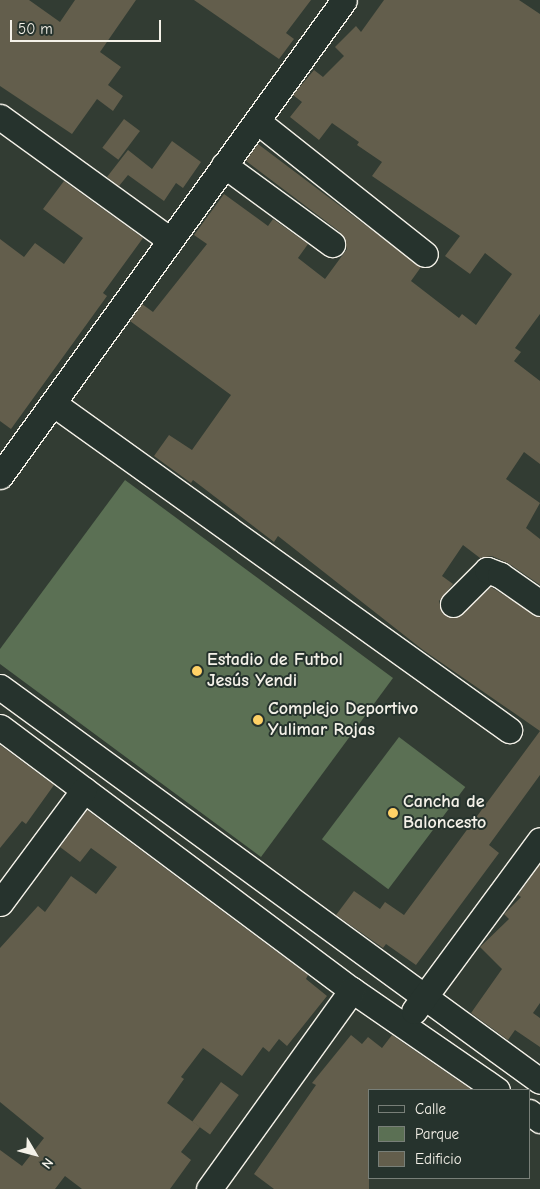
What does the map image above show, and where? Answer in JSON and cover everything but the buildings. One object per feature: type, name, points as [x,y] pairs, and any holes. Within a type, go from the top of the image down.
[{"type":"street","points":[[0,476],[54,404],[224,164],[344,0]]},
{"type":"street","points":[[0,117],[170,240]]},
{"type":"street","points":[[257,121],[425,254]]},
{"type":"street","points":[[224,164],[332,244]]},
{"type":"street","points":[[54,404],[509,730]]},
{"type":"street","points":[[453,604],[487,570],[500,575],[540,603]]},
{"type":"street","points":[[0,687],[540,1081]]},
{"type":"street","points":[[0,727],[352,990],[496,1089]]},
{"type":"street","points":[[0,903],[84,790]]},
{"type":"street","points":[[404,1025],[540,840]]},
{"type":"street","points":[[209,1189],[352,990]]},
{"type":"green space","name":"Estadio de Futbol Jesús Yendi","points":[[125,480],[393,678],[261,857],[0,664],[0,649]]},
{"type":"green space","name":"Cancha de Baloncesto","points":[[399,737],[465,787],[388,889],[322,839]]},
{"type":"place","name":"Estadio de Futbol Jesús Yendi","points":[[197,671]]},
{"type":"place","name":"Complejo Deportivo Yulimar Rojas","points":[[258,720]]},
{"type":"place","name":"Cancha de Baloncesto","points":[[393,813]]}]
